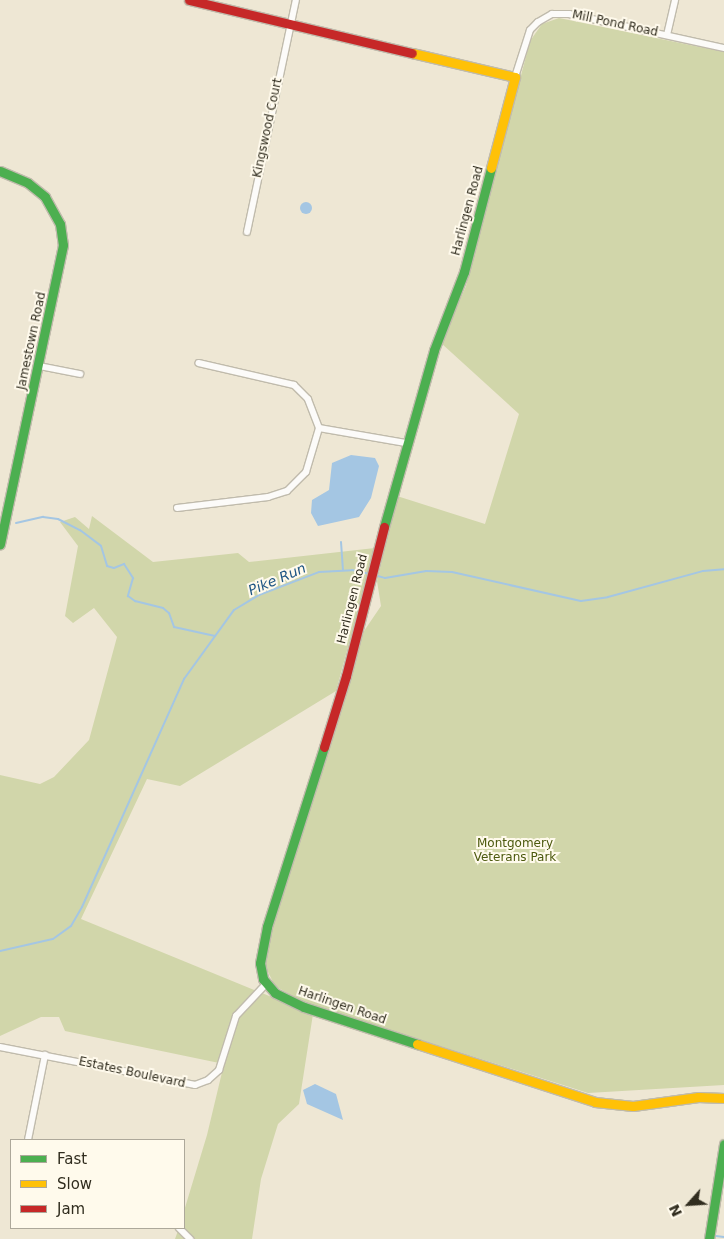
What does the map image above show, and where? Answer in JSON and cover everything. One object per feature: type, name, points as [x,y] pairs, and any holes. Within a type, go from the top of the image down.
[{"type":"street","points":[[189,0],[515,77]]},
{"type":"street","name":"Kingswood Court","points":[[247,232],[296,0]]},
{"type":"street","points":[[667,35],[675,0]]},
{"type":"street","name":"Mill Pond Road","points":[[515,77],[530,30],[538,22],[552,14],[569,14],[724,48]]},
{"type":"street","name":"Harlingen Road","points":[[515,77],[464,272],[434,350],[406,443],[343,685],[265,936],[260,963],[266,984],[275,993],[299,1005],[595,1102],[633,1106],[698,1097],[724,1098]]},
{"type":"street","name":"Jamestown Road","points":[[0,171],[36,188],[51,206],[62,234],[62,255],[0,544]]},
{"type":"street","points":[[177,508],[268,497],[287,491],[306,472],[319,428],[313,407],[294,385],[199,363]]},
{"type":"street","points":[[39,366],[80,374]]},
{"type":"street","points":[[319,428],[406,443]]},
{"type":"street","name":"Estates Boulevard","points":[[0,1047],[181,1084],[202,1083],[214,1076],[222,1064],[240,1010],[266,984]]},
{"type":"street","points":[[28,1139],[45,1055]]},
{"type":"street","points":[[709,1239],[724,1144]]},
{"type":"street","points":[[180,1229],[190,1239]]},
{"type":"green space","name":"Montgomery Veterans Park","points":[[559,18],[724,52],[724,1085],[588,1093],[305,1003],[275,986],[265,966],[266,949],[286,878],[364,631],[381,606],[377,581],[397,496],[485,524],[519,414],[441,343],[466,286],[530,41],[542,24]]},
{"type":"green space","points":[[92,516],[153,562],[238,553],[249,562],[375,548],[336,691],[180,786],[147,779],[81,919],[313,1014],[299,1104],[278,1124],[261,1179],[252,1239],[175,1239],[179,1229],[185,1229],[185,1208],[207,1135],[224,1064],[65,1031],[59,1017],[41,1017],[0,1036],[0,775],[40,784],[54,777],[89,740],[117,637],[94,608],[73,623],[65,616],[78,546],[60,522],[75,517],[89,529]]},
{"type":"water","points":[[304,202],[308,202],[312,208],[308,214],[304,214],[300,210],[300,206]]},
{"type":"water","points":[[351,455],[375,458],[379,466],[371,498],[359,517],[318,526],[311,513],[312,500],[329,490],[332,463]]},
{"type":"water","points":[[315,1084],[336,1094],[343,1120],[307,1104],[303,1090]]},
{"type":"waterway","points":[[16,523],[43,517],[58,519],[80,530],[101,546],[107,566],[114,568],[124,564],[133,578],[128,596],[135,601],[163,608],[169,613],[174,627],[215,636]]},
{"type":"waterway","points":[[341,542],[343,570]]},
{"type":"waterway","name":"Pike Run","points":[[374,575],[385,578],[426,571],[452,572],[581,601],[608,597],[703,571],[724,569]]},
{"type":"waterway","name":"Pike Run","points":[[0,951],[53,939],[71,926],[82,907],[184,679],[234,610],[259,595],[319,572],[352,570],[369,574]]},
{"type":"waterway","points":[[716,1236],[724,1237]]},
{"type":"traffic: fast","points":[[384,527],[434,350],[464,272],[491,168]]},
{"type":"traffic: fast","points":[[0,171],[28,183],[45,197],[60,224],[63,245],[0,544]]},
{"type":"traffic: fast","points":[[324,747],[267,927],[260,963],[263,979],[275,993],[304,1007],[417,1044]]},
{"type":"traffic: fast","points":[[709,1239],[724,1144]]},
{"type":"traffic: slow","points":[[412,53],[515,77],[491,168]]},
{"type":"traffic: slow","points":[[417,1044],[595,1102],[633,1106],[698,1097],[724,1098]]},
{"type":"traffic: jam","points":[[189,0],[412,53]]},
{"type":"traffic: jam","points":[[324,747],[346,676],[384,527]]}]
